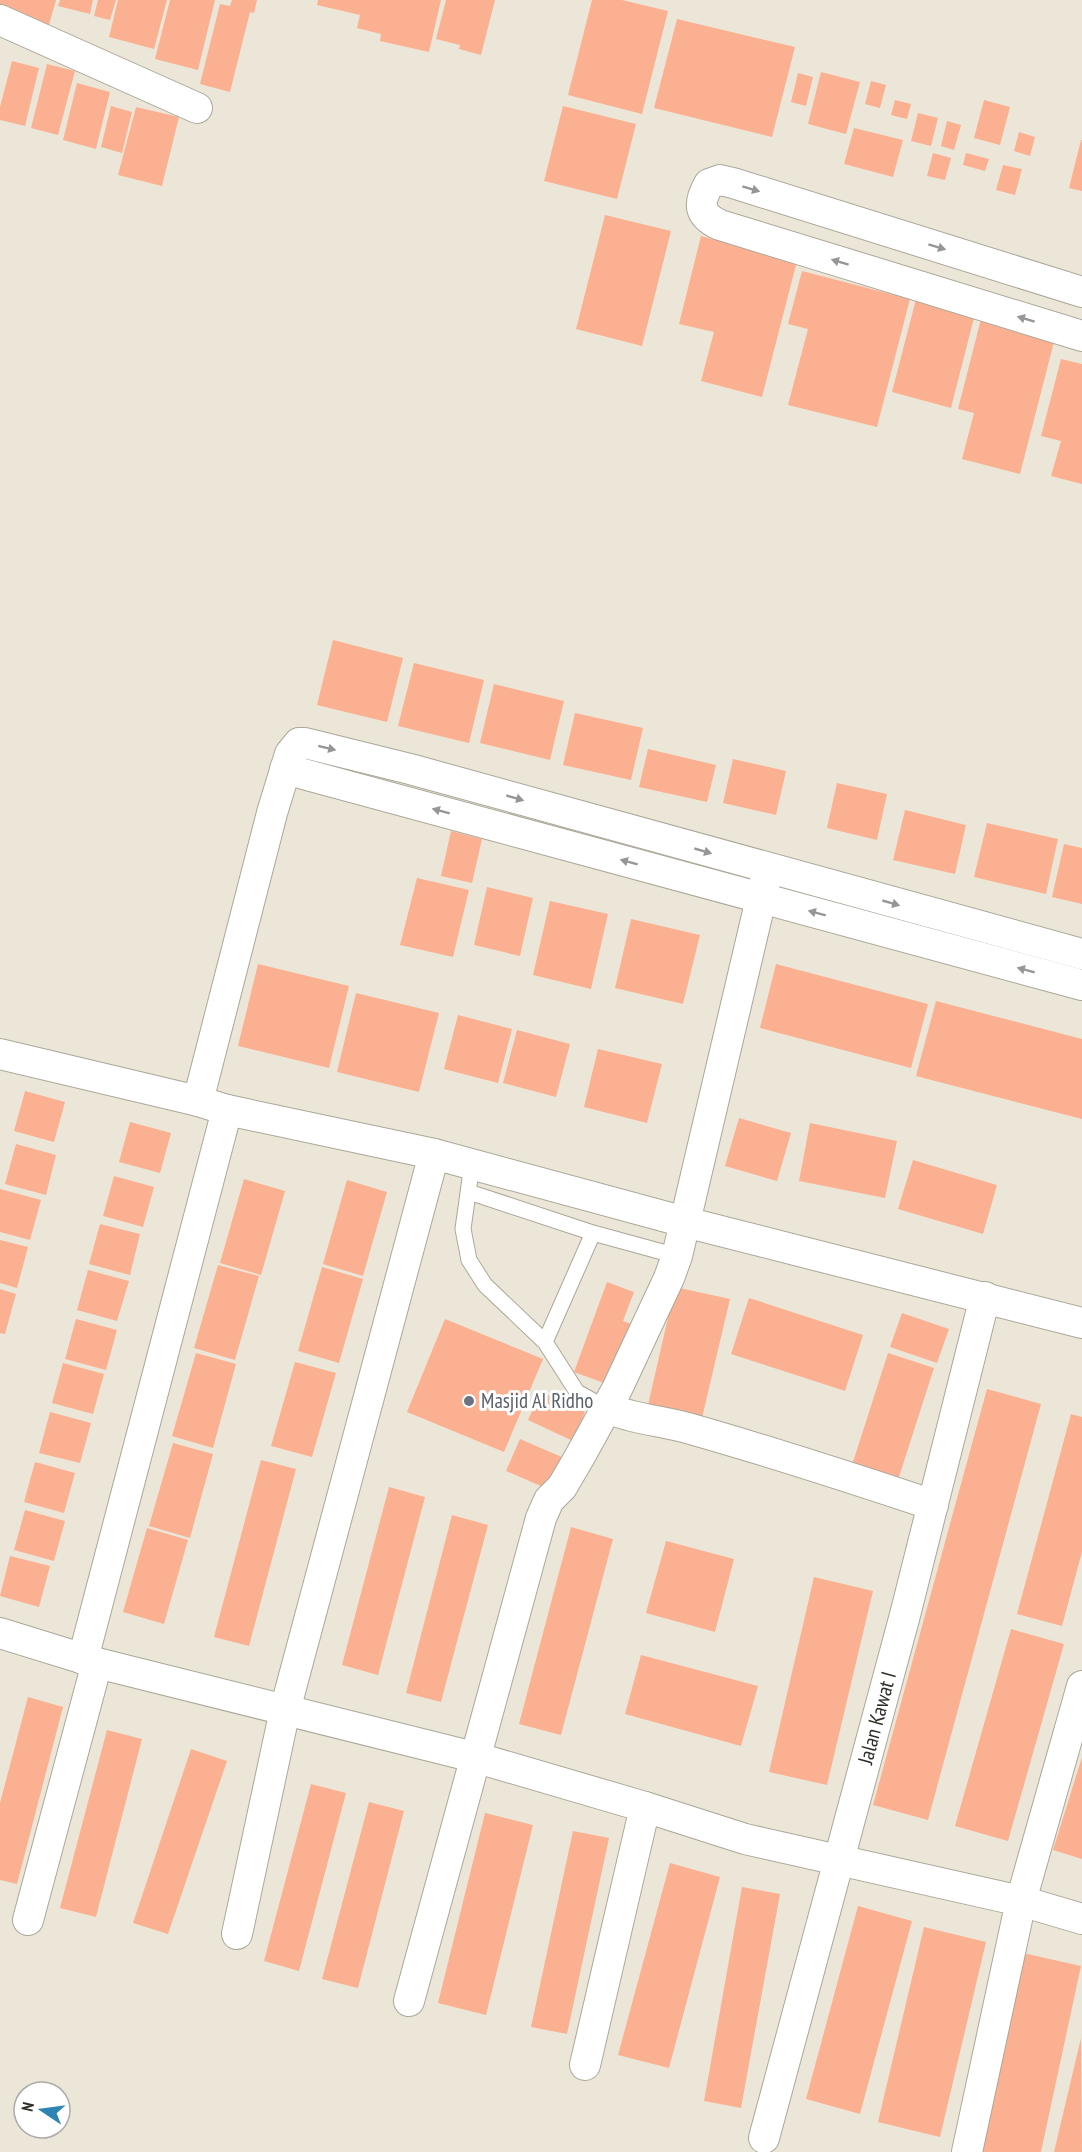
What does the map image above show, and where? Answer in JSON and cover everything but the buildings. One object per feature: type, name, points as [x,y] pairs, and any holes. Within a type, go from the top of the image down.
[{"type":"street","points":[[0,20],[197,108]]},
{"type":"street","points":[[1082,292],[733,183],[720,180],[709,184],[702,196],[701,210],[709,220],[720,225],[1082,336]]},
{"type":"street","points":[[198,1101],[285,769],[296,745],[305,743],[410,769],[1082,954]]},
{"type":"street","points":[[285,769],[1082,985]]},
{"type":"street","points":[[539,838],[546,807]]},
{"type":"street","points":[[409,2001],[541,1518],[549,1500],[562,1487],[606,1408],[641,1340],[677,1256],[768,869]]},
{"type":"street","points":[[0,1054],[227,1110],[434,1154],[470,1178],[685,1222],[1082,1323]]},
{"type":"street","points":[[28,1920],[227,1110]]},
{"type":"street","points":[[237,1934],[285,1710],[434,1154]]},
{"type":"street","name":"Jalan Kawat I","points":[[764,2138],[933,1505],[985,1297]]},
{"type":"street","points":[[606,1408],[618,1413],[688,1428],[838,1473],[933,1505]]},
{"type":"street","points":[[0,1633],[90,1661],[474,1757],[745,1839],[1021,1901],[1082,1919]]},
{"type":"street","points":[[967,2152],[1021,1901],[1082,1686]]},
{"type":"street","points":[[585,2065],[645,1807]]},
{"type":"lane","points":[[606,1408],[577,1392],[545,1342],[485,1285],[470,1260],[463,1229],[470,1178],[593,1233],[677,1256]]},
{"type":"lane","points":[[545,1342],[593,1233]]},
{"type":"place","name":"Masjid Al Ridho","points":[[469,1401]]}]
